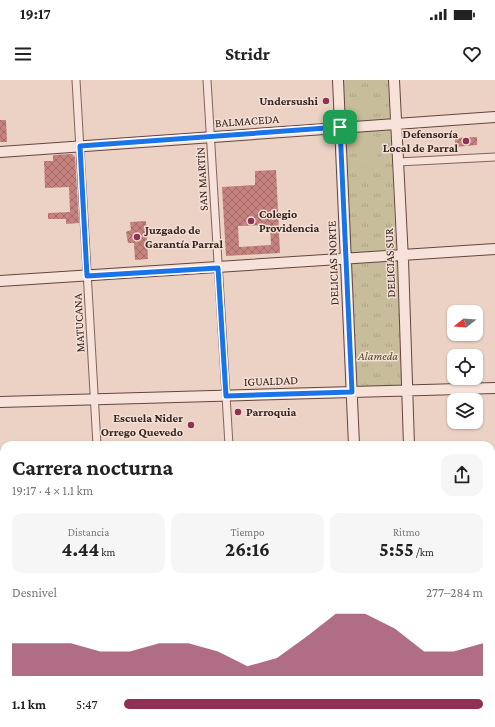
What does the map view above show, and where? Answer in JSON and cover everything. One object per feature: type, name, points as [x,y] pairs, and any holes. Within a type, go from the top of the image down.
[{"type":"street","name":"MATUCANA","points":[[76,80],[97,441]]},
{"type":"street","name":"SAN MARTÍN","points":[[207,80],[228,441]]},
{"type":"street","name":"DELICIAS NORTE","points":[[338,80],[354,441]]},
{"type":"street","name":"DELICIAS SUR","points":[[394,80],[403,254],[409,441]]},
{"type":"street","name":"BALMACEDA","points":[[0,152],[495,117]]},
{"type":"street","points":[[398,162],[495,157]]},
{"type":"street","points":[[0,281],[495,249]]},
{"type":"street","name":"IGUALDAD","points":[[0,402],[495,388]]},
{"type":"green space","name":"Alameda","points":[[342,80],[388,80],[403,386],[356,387]]},
{"type":"green space","points":[[372,89],[374,110],[360,111],[359,90]]},
{"type":"green space","points":[[376,136],[378,166],[360,167],[359,137]]},
{"type":"building","points":[[0,120],[6,120],[7,142],[0,142]]},
{"type":"building","name":"Defensoría Local de Parral","points":[[477,137],[477,145],[455,147],[455,138]]},
{"type":"building","points":[[72,154],[75,157],[79,223],[66,224],[66,219],[48,219],[48,213],[70,212],[69,187],[45,188],[44,161],[53,161],[53,155]]},
{"type":"building","points":[[276,170],[280,253],[226,256],[222,187],[255,185],[255,171]],"holes":[[[270,225],[271,245],[239,247],[238,226]]]},
{"type":"building","name":"Juzgado de Garantía Parral","points":[[146,221],[148,259],[135,260],[134,243],[128,243],[126,232],[131,230],[130,222]]},
{"type":"place","name":"Undersushi","points":[[326,101]]},
{"type":"place","name":"Defensoría Local de Parral","points":[[466,141]]},
{"type":"place","name":"Colegio Providencia","points":[[251,221]]},
{"type":"place","name":"Juzgado de Garantía Parral","points":[[137,237]]},
{"type":"place","name":"Parroquia","points":[[238,412]]},
{"type":"place","name":"Escuela Nider Orrego Quevedo","points":[[191,425]]},
{"type":"route","points":[[340,127],[352,392],[226,396],[218,268],[87,276],[80,146],[340,127]]}]
